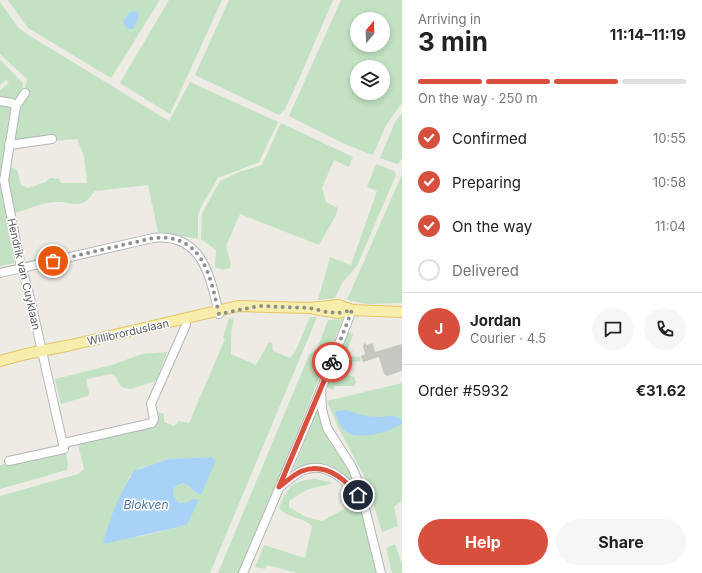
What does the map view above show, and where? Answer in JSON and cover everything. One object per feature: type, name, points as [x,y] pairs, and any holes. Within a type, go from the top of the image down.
[{"type":"main road","name":"Willibrorduslaan","points":[[0,361],[185,320],[238,306],[309,308],[338,305],[352,310],[402,312]]},
{"type":"street","points":[[0,101],[12,103],[16,106],[25,93]]},
{"type":"street","name":"Hendrik van Cuyklaan","points":[[16,106],[4,180],[22,268],[64,443]]},
{"type":"street","points":[[9,145],[52,139]]},
{"type":"street","points":[[0,273],[153,238],[172,238],[187,242],[196,251],[208,271],[219,312]]},
{"type":"street","points":[[243,573],[321,390],[352,310]]},
{"type":"street","points":[[9,461],[64,449],[64,443],[152,423],[154,419],[151,404],[186,325],[185,320]]},
{"type":"street","points":[[321,390],[322,409],[327,428],[352,467],[364,503],[381,573]]},
{"type":"street","points":[[279,487],[302,471],[321,468],[336,474],[352,488],[364,503]]},
{"type":"green space","points":[[8,0],[160,0],[111,78],[28,28]]},
{"type":"green space","points":[[169,0],[222,0],[170,114],[120,83]]},
{"type":"green space","points":[[229,0],[333,0],[285,109],[279,115],[195,75]]},
{"type":"green space","points":[[341,0],[402,0],[402,103],[386,125],[373,155],[345,144],[289,116]]},
{"type":"green space","points":[[0,2],[18,27],[27,34],[169,121],[190,82],[278,122],[259,162],[218,178],[198,214],[198,239],[158,232],[148,185],[95,191],[90,197],[81,203],[51,202],[34,206],[13,214],[7,176],[9,166],[17,170],[21,185],[28,188],[46,182],[50,178],[59,179],[61,183],[87,183],[84,156],[77,139],[40,142],[14,141],[27,79],[0,54]]},
{"type":"green space","points":[[0,60],[23,83],[22,91],[17,100],[0,98],[0,90],[9,83],[6,80],[0,85]]},
{"type":"green space","points":[[0,105],[13,109],[2,169],[0,169]]},
{"type":"green space","points":[[402,113],[402,158],[398,164],[380,158],[395,122]]},
{"type":"green space","points":[[281,123],[353,157],[349,167],[334,160],[322,188],[326,202],[338,208],[335,217],[319,245],[240,214],[226,246],[231,264],[230,268],[223,270],[215,267],[216,250],[201,239],[202,213],[220,181],[239,172],[262,165]]},
{"type":"green space","points":[[376,164],[394,171],[396,175],[357,266],[342,283],[335,298],[318,300],[330,257],[351,265],[377,191],[367,187]]},
{"type":"green space","points":[[402,174],[402,303],[368,304],[347,300]]},
{"type":"green space","points":[[0,175],[14,263],[0,266]]},
{"type":"green space","points":[[310,317],[317,317],[210,573],[0,573],[0,496],[78,474],[84,469],[77,441],[149,425],[154,411],[164,414],[164,422],[174,426],[179,421],[189,423],[225,339],[223,337],[229,319],[234,318],[231,333],[231,354],[256,365],[269,342],[272,343],[273,351],[290,358],[295,352]],"holes":[[[211,457],[201,495],[186,484],[179,485],[174,488],[173,496],[179,503],[198,500],[187,525],[142,536],[103,542],[121,493],[129,477],[138,469],[168,459]]]},
{"type":"green space","points":[[343,319],[240,573],[218,573],[309,355],[317,349],[328,320]]},
{"type":"green space","points":[[347,331],[353,334],[347,352],[350,356],[360,357],[361,361],[354,362],[338,357]]},
{"type":"green space","points":[[167,352],[156,381],[130,389],[121,387],[116,377],[111,374],[86,379],[89,393],[88,396],[61,404],[55,379],[112,365],[142,354]]},
{"type":"green space","points":[[339,367],[337,372],[354,377],[356,382],[354,386],[334,386],[334,390],[328,388],[326,382],[332,369]]},
{"type":"green space","points":[[402,383],[402,501],[394,506],[398,526],[382,532],[366,480],[338,427],[327,401]]},
{"type":"green space","points":[[318,407],[328,434],[357,486],[355,488],[330,468],[291,476]]},
{"type":"green space","points":[[66,450],[68,464],[67,470],[0,489],[0,465]]},
{"type":"green space","points":[[316,479],[333,483],[306,490],[289,501],[289,507],[306,517],[322,521],[357,502],[361,508],[384,573],[297,573],[267,565],[265,569],[255,567],[264,545],[305,558],[312,526],[286,514],[279,508],[285,495],[292,486],[301,481]]},
{"type":"green space","points":[[395,544],[402,564],[402,573],[392,573],[386,548]]},
{"type":"water","points":[[135,11],[139,14],[138,20],[133,29],[127,28],[123,21],[130,12]]},
{"type":"water","points":[[345,410],[368,416],[395,416],[402,420],[402,424],[382,433],[365,435],[350,434],[344,430],[335,413],[337,411]]},
{"type":"water","name":"Blokven","points":[[211,457],[216,460],[201,495],[183,483],[174,488],[173,496],[179,503],[185,503],[193,499],[199,500],[187,525],[104,544],[103,542],[116,505],[124,487],[134,471],[168,459]]},
{"type":"building","points":[[365,343],[367,345],[373,343],[375,352],[402,344],[402,371],[387,376],[384,374],[379,357],[363,362],[361,356],[365,354],[363,346]]},
{"type":"way so far","points":[[53,261],[163,236],[187,242],[196,251],[208,271],[219,314],[246,310],[259,306],[309,308],[339,313],[352,310],[351,316],[332,362]]},
{"type":"route","points":[[332,362],[279,487],[302,471],[321,468],[336,474],[358,495]]}]
